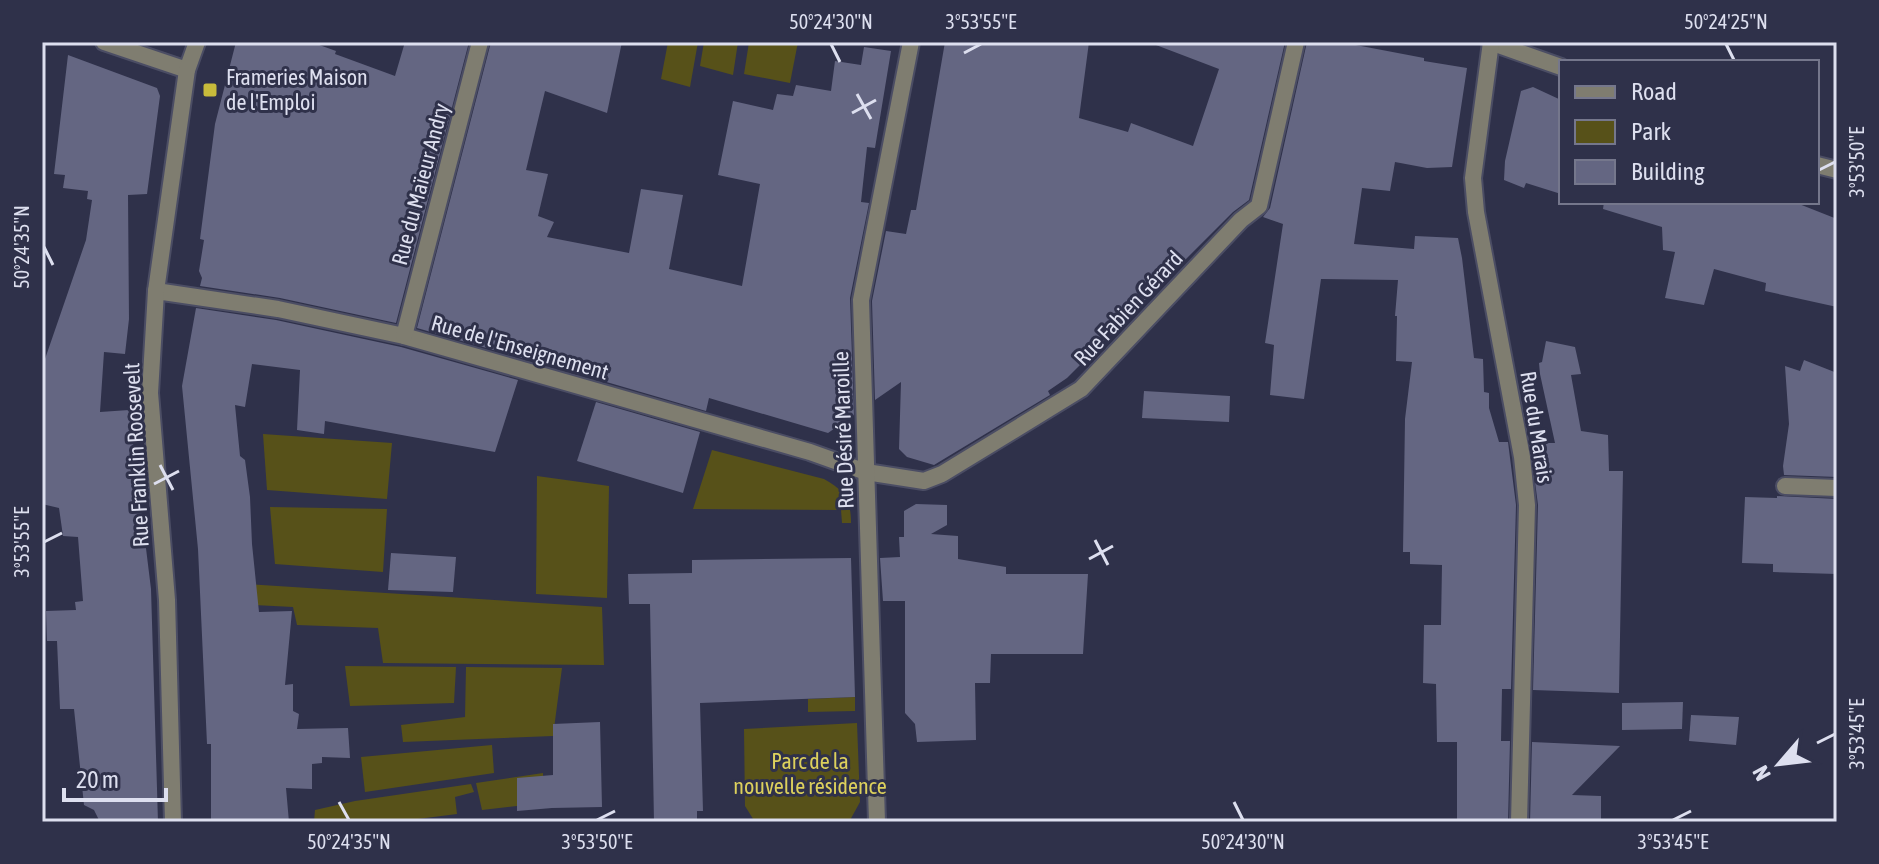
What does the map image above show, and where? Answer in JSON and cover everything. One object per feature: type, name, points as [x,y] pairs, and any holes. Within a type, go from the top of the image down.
[{"type":"street","points":[[104,42],[187,70]]},
{"type":"street","name":"Rue Franklin Roosevelt","points":[[173,822],[167,600],[150,393],[156,291],[187,70],[197,42]]},
{"type":"street","name":"Rue du Maïeur Andry","points":[[404,336],[480,42]]},
{"type":"street","name":"Rue Désiré Maroille","points":[[877,822],[861,300],[911,42]]},
{"type":"street","name":"Rue Fabien Gérard","points":[[866,472],[924,481],[942,474],[1081,389],[1241,220],[1259,206],[1296,42]]},
{"type":"street","points":[[1490,42],[1559,66]]},
{"type":"street","name":"Rue du Marais","points":[[1490,42],[1473,178],[1476,212],[1522,457],[1527,505],[1519,822]]},
{"type":"street","name":"Rue de l'Enseignement","points":[[156,291],[278,309],[404,336],[810,452],[866,472]]},
{"type":"street","points":[[1785,486],[1837,488]]},
{"type":"green space","points":[[668,42],[698,42],[690,87],[661,79]]},
{"type":"green space","points":[[704,42],[738,42],[733,75],[700,66]]},
{"type":"green space","points":[[749,42],[798,42],[790,83],[744,74]]},
{"type":"green space","points":[[263,434],[392,443],[387,499],[267,490]]},
{"type":"green space","points":[[712,450],[824,479],[845,496],[851,523],[842,523],[841,510],[693,509]]},
{"type":"green space","points":[[537,476],[609,486],[607,598],[536,594]]},
{"type":"green space","points":[[270,507],[387,509],[383,572],[275,564]]},
{"type":"green space","points":[[215,582],[602,607],[604,665],[383,663],[378,628],[297,625],[293,607],[219,603]]},
{"type":"green space","points":[[345,666],[456,667],[454,703],[350,706]]},
{"type":"green space","points":[[466,667],[562,668],[553,736],[403,742],[401,725],[465,717]]},
{"type":"green space","points":[[855,697],[855,711],[808,712],[808,699]]},
{"type":"green space","name":"Parc de la nouvelle résidence","points":[[857,723],[860,802],[849,822],[755,822],[745,806],[744,729]]},
{"type":"green space","points":[[492,745],[494,773],[365,792],[361,757]]},
{"type":"green space","points":[[543,773],[543,803],[482,810],[476,783]]},
{"type":"green space","points":[[471,784],[474,792],[455,797],[457,814],[394,822],[348,822],[347,819],[314,822],[315,810]]},
{"type":"building","points":[[236,42],[311,42],[395,76],[405,42],[469,42],[396,323],[280,298],[200,286],[204,240],[200,239],[215,124]]},
{"type":"building","points":[[491,42],[622,42],[607,113],[545,91],[526,170],[548,174],[538,216],[554,222],[547,237],[629,253],[641,189],[683,195],[669,269],[742,286],[760,184],[718,175],[733,101],[773,110],[777,94],[793,96],[796,85],[831,91],[835,61],[861,65],[864,47],[891,51],[875,148],[867,147],[861,202],[869,203],[850,298],[854,415],[828,433],[709,398],[706,411],[603,381],[608,365],[523,349],[525,359],[417,328]]},
{"type":"building","points":[[945,42],[1089,42],[1079,118],[1128,132],[1131,123],[1193,146],[1219,69],[1156,45],[1156,42],[1285,42],[1249,200],[1233,212],[1067,378],[1048,391],[1050,395],[934,465],[907,457],[899,449],[901,382],[875,400],[872,301],[886,231],[906,234],[911,210],[916,210]]},
{"type":"building","points":[[1307,42],[1340,42],[1467,68],[1452,167],[1427,168],[1395,162],[1390,191],[1362,188],[1354,244],[1414,249],[1415,236],[1458,238],[1474,358],[1483,359],[1484,392],[1489,393],[1489,408],[1499,442],[1508,442],[1516,505],[1511,689],[1502,689],[1501,741],[1510,741],[1508,822],[1457,822],[1457,742],[1437,742],[1436,684],[1423,683],[1424,625],[1441,625],[1442,565],[1410,564],[1410,552],[1403,552],[1405,419],[1412,362],[1396,361],[1398,280],[1321,279],[1304,399],[1270,395],[1274,345],[1265,343],[1283,224],[1263,217],[1270,208]]},
{"type":"building","points":[[68,55],[157,88],[160,96],[147,194],[128,195],[129,319],[125,354],[104,352],[100,412],[129,410],[151,589],[158,822],[100,822],[94,810],[84,805],[74,709],[60,709],[57,641],[47,641],[46,611],[76,610],[75,602],[83,601],[78,537],[63,536],[59,508],[42,504],[45,359],[86,240],[92,200],[87,199],[88,191],[63,188],[65,175],[54,174]]},
{"type":"building","points":[[1533,87],[1559,99],[1559,193],[1526,183],[1524,188],[1504,180],[1505,161],[1521,91]]},
{"type":"building","points":[[1604,204],[1799,204],[1837,219],[1837,307],[1765,291],[1766,283],[1714,269],[1704,305],[1665,298],[1675,252],[1663,250],[1662,227],[1603,209]]},
{"type":"building","points":[[196,308],[276,320],[401,347],[518,380],[495,452],[325,421],[324,434],[297,430],[300,370],[252,364],[245,407],[235,405],[240,456],[245,460],[250,497],[259,612],[292,611],[285,685],[293,684],[293,711],[299,714],[297,729],[348,728],[350,758],[322,757],[322,763],[312,764],[312,789],[286,788],[289,822],[211,822],[211,744],[207,744],[198,549],[182,386]]},
{"type":"building","points":[[1546,341],[1575,347],[1581,374],[1571,375],[1581,431],[1608,435],[1609,471],[1623,471],[1619,693],[1533,690],[1538,505],[1530,443],[1555,443],[1539,363],[1542,362]]},
{"type":"building","points":[[1804,360],[1837,373],[1837,477],[1784,475],[1789,424],[1785,366],[1800,371]]},
{"type":"building","points":[[1144,391],[1230,396],[1229,422],[1142,418]]},
{"type":"building","points":[[596,402],[700,432],[683,493],[577,461]]},
{"type":"building","points":[[1745,497],[1837,499],[1837,574],[1773,572],[1773,564],[1742,563]]},
{"type":"building","points":[[916,504],[947,505],[947,525],[931,534],[958,536],[958,559],[1006,567],[1006,574],[1088,574],[1083,654],[991,654],[990,683],[975,683],[976,740],[917,742],[915,724],[905,713],[905,601],[883,601],[880,558],[900,557],[899,537],[904,537],[904,511]]},
{"type":"building","points":[[391,553],[456,557],[453,592],[388,590]]},
{"type":"building","points":[[851,558],[855,697],[700,703],[703,811],[697,811],[697,822],[654,822],[650,604],[629,604],[628,574],[692,573],[692,560]]},
{"type":"building","points":[[1683,702],[1682,729],[1622,730],[1622,703]]},
{"type":"building","points":[[1691,715],[1739,717],[1736,745],[1689,741]]},
{"type":"building","points":[[600,722],[602,807],[517,811],[517,778],[553,775],[553,724]]},
{"type":"building","points":[[1532,742],[1620,746],[1572,795],[1601,796],[1601,822],[1530,822]]},
{"type":"place","name":"Frameries Maison de l'Emploi","points":[[210,90]]}]
